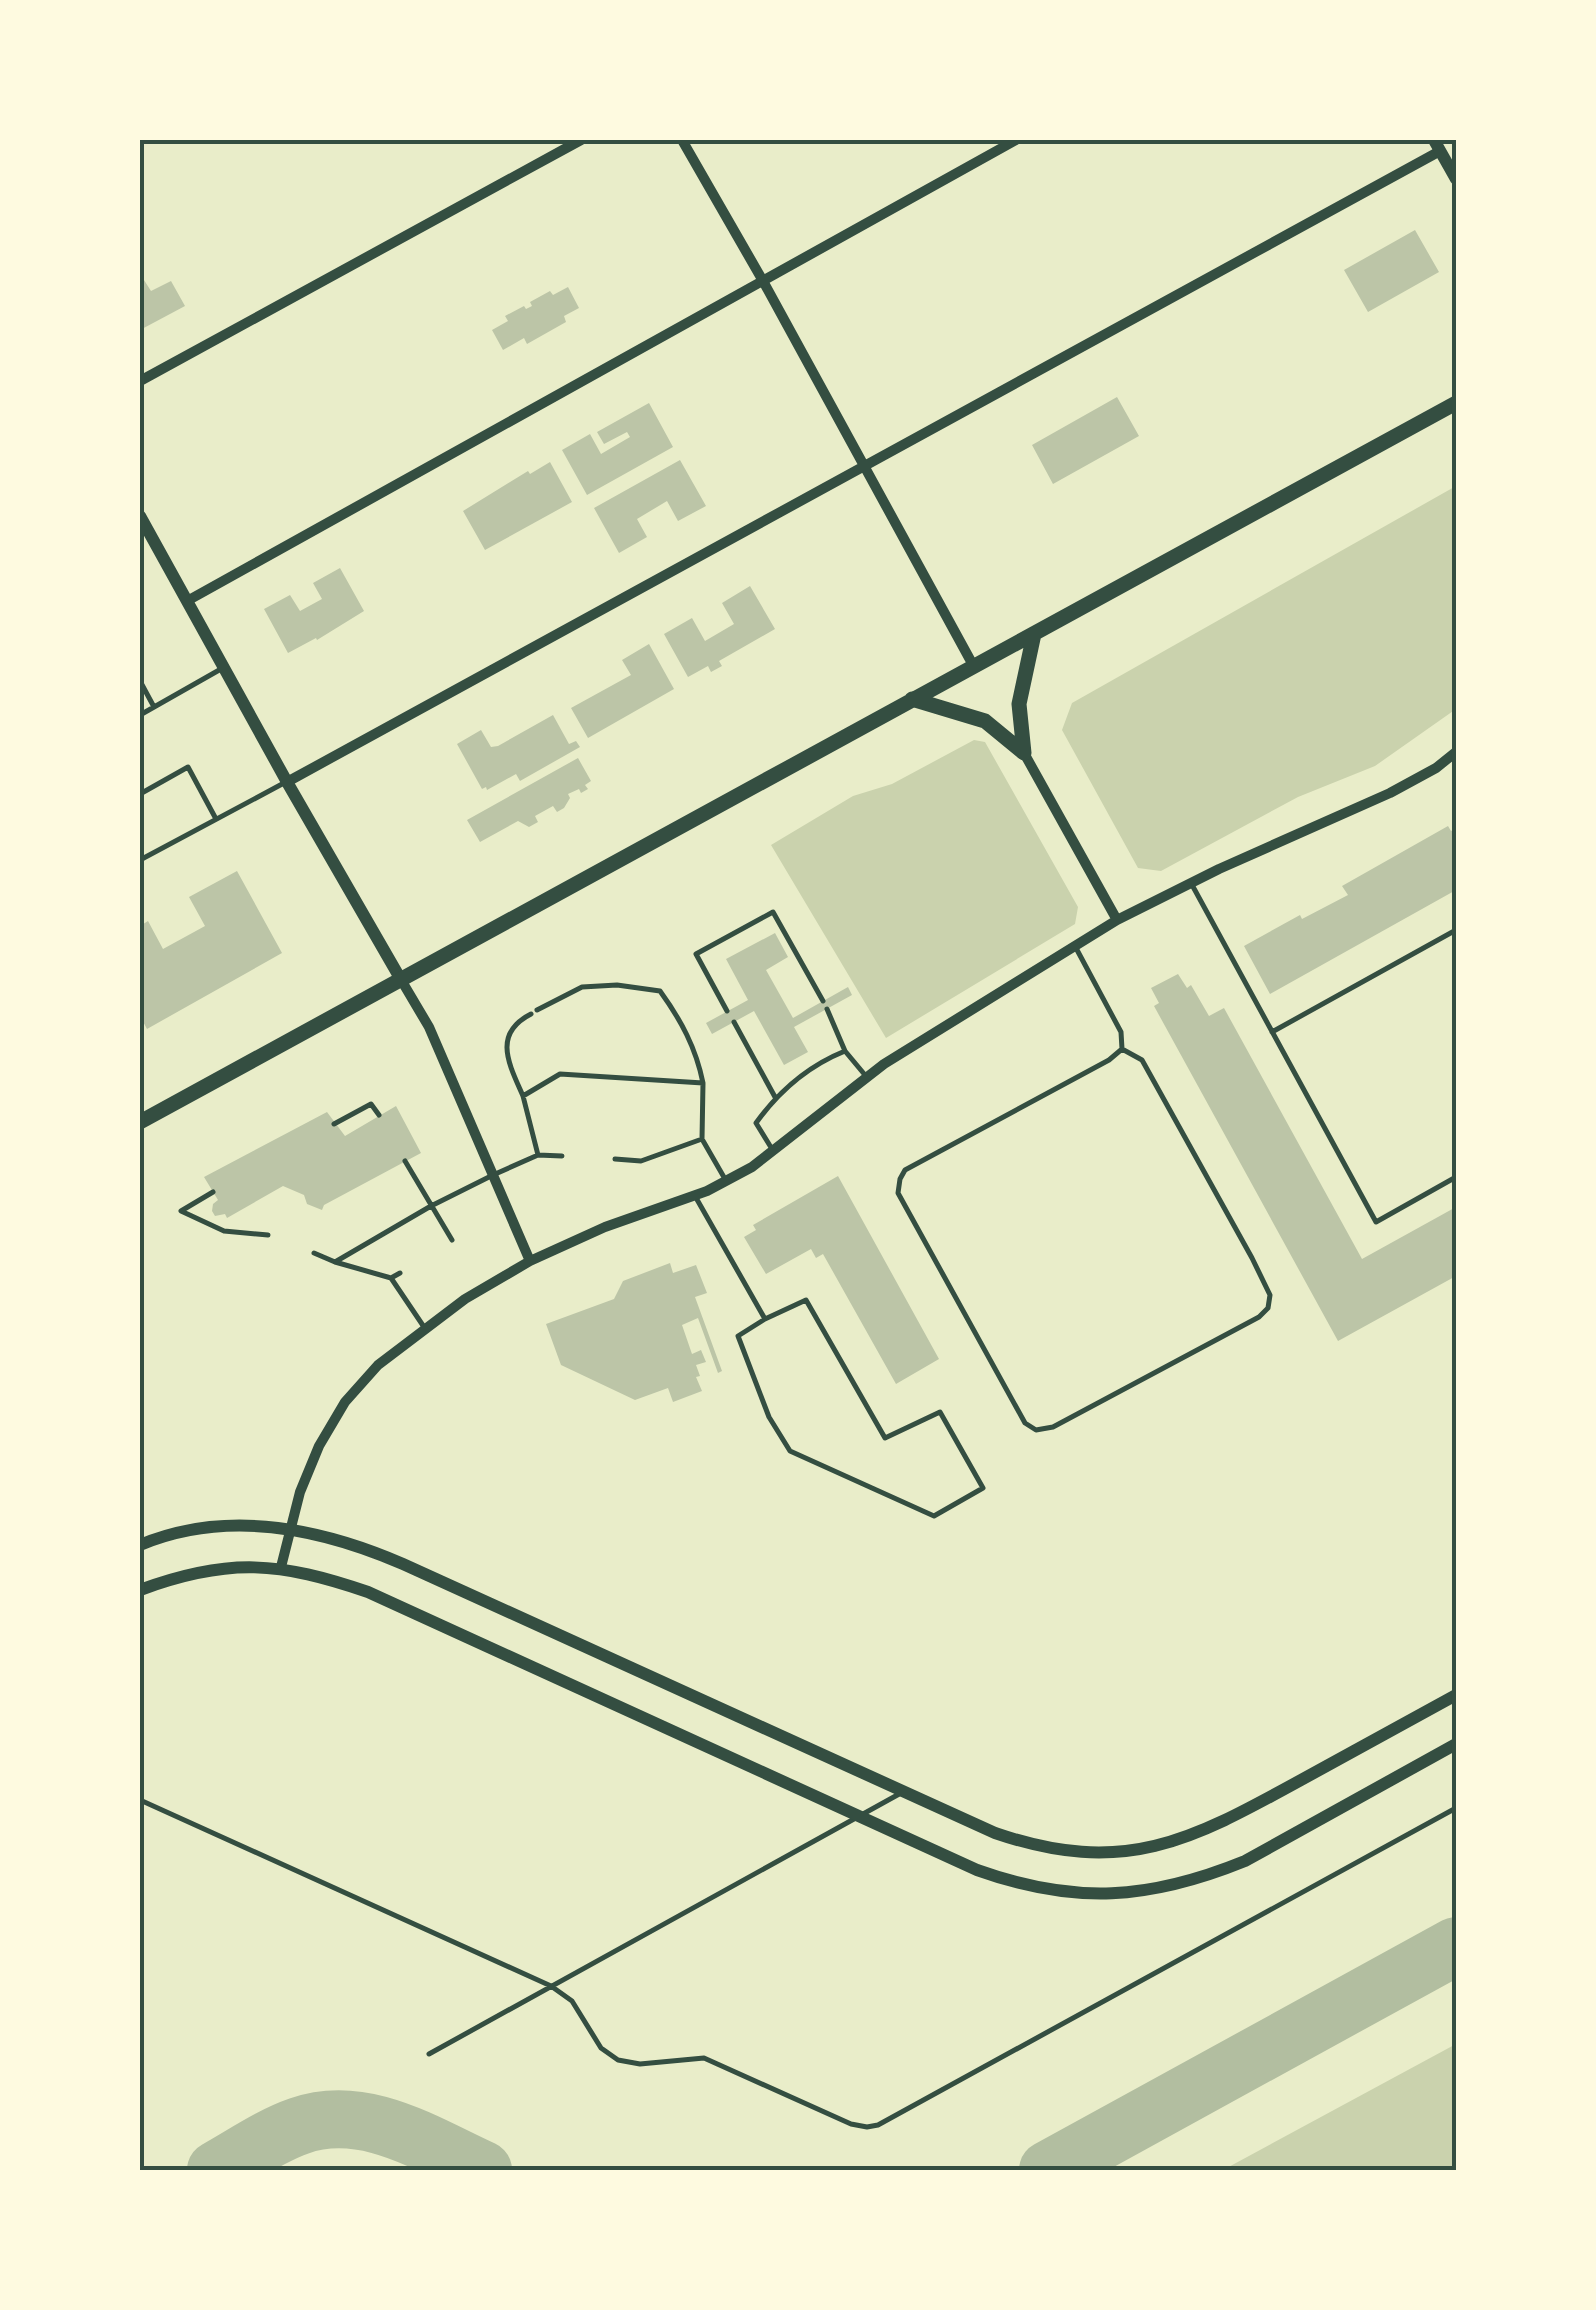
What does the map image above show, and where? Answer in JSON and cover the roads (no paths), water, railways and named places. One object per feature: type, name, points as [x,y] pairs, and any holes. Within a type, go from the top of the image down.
[{"type":"main road","points":[[140,1122],[1456,404]]},
{"type":"main road","points":[[1024,753],[1019,704],[1034,634]]},
{"type":"main road","points":[[912,699],[984,720],[1024,753]]},
{"type":"street","points":[[140,381],[581,140]]},
{"type":"street","points":[[682,140],[973,666]]},
{"type":"street","points":[[186,601],[1016,140]]},
{"type":"street","points":[[286,782],[1437,146],[1456,180]]},
{"type":"street","points":[[140,516],[286,782],[429,1027],[530,1261]]},
{"type":"street","points":[[281,1567],[300,1492],[319,1446],[345,1402],[378,1365],[424,1327],[530,1261],[605,1227],[726,1182],[774,1152],[924,1037],[1117,920],[1390,793],[1436,768],[1456,752]]},
{"type":"street","points":[[1024,753],[1117,920]]},
{"type":"street","points":[[140,1546],[202,1528],[244,1524],[338,1538],[386,1556],[995,1833],[1028,1844],[1082,1852],[1147,1849],[1216,1827],[1456,1695]]},
{"type":"street","points":[[140,1590],[220,1568],[281,1567],[323,1577],[368,1592],[1009,1882],[1079,1895],[1183,1883],[1245,1860],[1456,1744]]},
{"type":"lane","points":[[140,715],[223,668]]},
{"type":"lane","points":[[140,681],[154,707]]},
{"type":"lane","points":[[140,794],[188,767],[216,819]]},
{"type":"lane","points":[[140,860],[286,782]]},
{"type":"lane","points":[[1191,883],[1376,1222],[1456,1178]]},
{"type":"lane","points":[[728,1011],[696,954],[774,912],[822,1002]]},
{"type":"lane","points":[[1272,1032],[1456,930]]},
{"type":"lane","points":[[1075,946],[1122,1032],[1122,1048],[1109,1060],[905,1170],[898,1193],[1025,1423],[1036,1430],[1052,1427],[1138,1382],[1259,1318],[1268,1308],[1270,1295],[1252,1258],[1166,1100],[1142,1060],[1122,1048]]},
{"type":"lane","points":[[538,1155],[506,1042],[518,1021],[582,986],[660,990],[698,1055],[703,1083],[702,1139],[726,1182]]},
{"type":"lane","points":[[827,1009],[845,1051],[867,1078]]},
{"type":"lane","points":[[734,1022],[775,1097]]},
{"type":"lane","points":[[774,1152],[756,1123],[775,1097],[824,1060],[845,1051]]},
{"type":"lane","points":[[523,1096],[560,1074],[703,1083]]},
{"type":"lane","points":[[334,1124],[371,1104],[378,1116]]},
{"type":"lane","points":[[615,1159],[640,1160],[702,1139]]},
{"type":"lane","points":[[336,1262],[493,1175],[538,1155],[562,1156]]},
{"type":"lane","points":[[405,1161],[452,1240]]},
{"type":"lane","points":[[213,1192],[181,1211],[224,1230],[268,1235]]},
{"type":"lane","points":[[696,1196],[766,1319]]},
{"type":"lane","points":[[314,1253],[391,1278],[424,1327]]},
{"type":"lane","points":[[391,1278],[400,1273]]},
{"type":"lane","points":[[806,1300],[885,1438],[940,1412],[983,1488],[934,1516],[790,1450],[769,1417],[738,1336],[766,1319],[806,1300]]},
{"type":"lane","points":[[428,2054],[903,1791]]},
{"type":"lane","points":[[140,1800],[552,1986],[572,2001],[601,2048],[618,2060],[640,2064],[704,2058],[851,2124],[867,2127],[878,2125],[1456,1808]]}]
